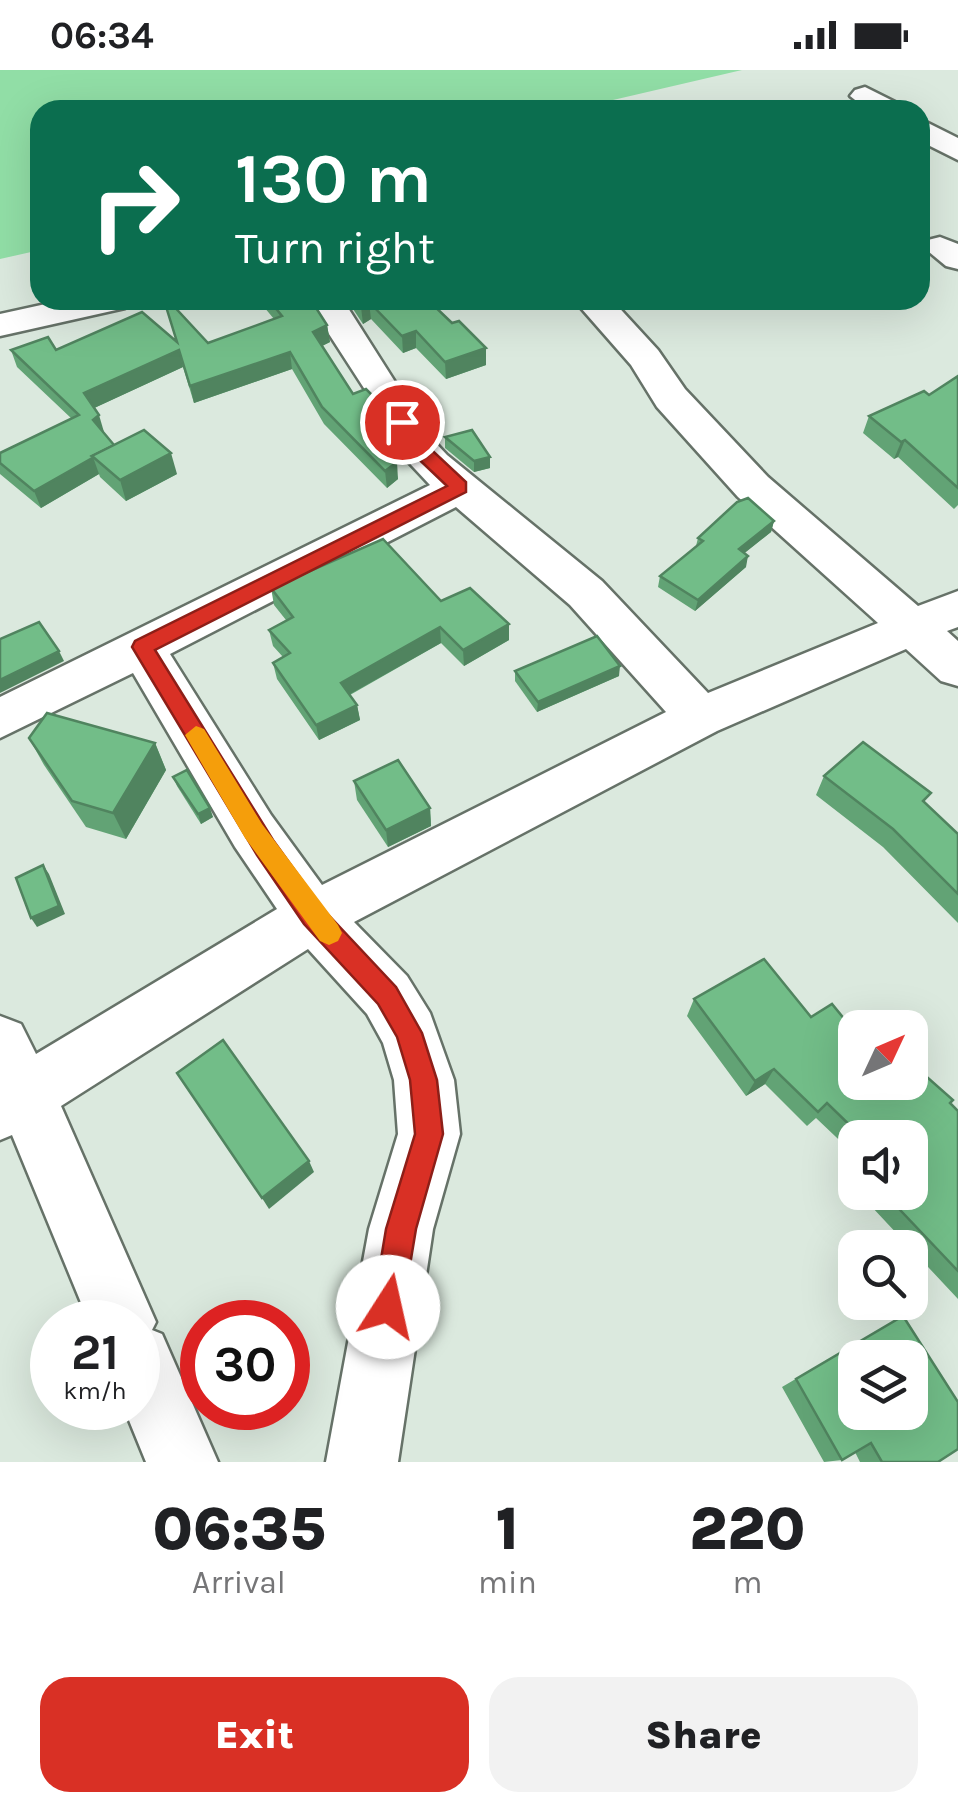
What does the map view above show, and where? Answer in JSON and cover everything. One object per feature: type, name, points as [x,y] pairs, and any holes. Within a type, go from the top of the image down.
[{"type":"street","points":[[930,134],[958,150]]},
{"type":"street","points":[[0,325],[67,310]]},
{"type":"street","points":[[332,310],[414,444],[586,593],[700,717]]},
{"type":"street","points":[[601,310],[645,358],[672,398],[753,487],[937,618],[958,668]]},
{"type":"street","points":[[0,719],[460,487]]},
{"type":"street","points":[[112,1300],[8,1083],[313,916],[700,717],[937,618]]},
{"type":"street","points":[[142,647],[254,831],[313,916],[387,995],[409,1033],[424,1080],[429,1134],[401,1229],[362,1462]]},
{"type":"street","points":[[160,1410],[182,1462]]},
{"type":"shaded area","points":[[0,70],[742,70],[613,100],[30,100],[30,252],[0,259]]},
{"type":"building","points":[[167,310],[177,310],[208,343],[282,316],[277,310],[317,310],[327,325],[313,332],[353,394],[366,389],[372,395],[393,432],[381,437],[397,462],[385,471],[322,407],[290,352],[190,386],[179,350],[84,393],[99,415],[93,420],[114,445],[34,491],[0,463],[0,453],[79,415],[11,350],[48,337],[56,350],[142,312],[177,342]]},
{"type":"building","points":[[377,310],[438,310],[452,323],[459,321],[486,348],[445,362],[416,331],[402,336]]},
{"type":"building","points":[[958,376],[958,488],[905,440],[901,442],[869,416],[924,391],[929,395]]},
{"type":"building","points":[[144,430],[171,453],[120,480],[92,456]]},
{"type":"building","points":[[472,430],[490,457],[474,461],[445,437]]},
{"type":"building","points":[[748,498],[774,521],[739,549],[748,556],[698,600],[660,576],[703,541],[698,538],[737,502]]},
{"type":"building","points":[[383,539],[441,601],[470,588],[509,624],[463,650],[440,627],[341,683],[357,705],[316,725],[273,663],[290,653],[269,630],[293,617],[271,588]]},
{"type":"building","points":[[39,622],[59,651],[0,680],[0,639]]},
{"type":"building","points":[[597,636],[620,666],[538,702],[515,671]]},
{"type":"building","points":[[47,713],[155,743],[113,813],[72,801],[29,738]]},
{"type":"building","points":[[863,742],[931,793],[923,801],[958,834],[958,894],[893,829],[824,776]]},
{"type":"building","points":[[398,760],[430,808],[386,830],[354,781]]},
{"type":"building","points":[[187,770],[210,808],[198,814],[173,777]]},
{"type":"building","points":[[43,865],[59,906],[31,918],[16,878]]},
{"type":"building","points":[[764,959],[811,1017],[832,1004],[838,1011],[838,1100],[928,1100],[928,1078],[953,1100],[950,1103],[958,1111],[958,1271],[928,1239],[928,1230],[919,1230],[900,1210],[928,1210],[928,1120],[844,1120],[827,1103],[818,1112],[774,1069],[755,1081],[694,999]]},
{"type":"building","points":[[223,1040],[309,1161],[262,1198],[177,1073]]},
{"type":"building","points":[[896,1320],[906,1320],[918,1340],[862,1340]]},
{"type":"building","points":[[838,1354],[838,1430],[928,1430],[928,1355],[958,1402],[958,1449],[938,1462],[882,1462],[871,1443],[842,1460],[796,1379]]},
{"type":"slow traffic","points":[[196,735],[254,831],[329,933]]},
{"type":"route","points":[[388,1307],[401,1229],[429,1134],[424,1080],[409,1033],[387,995],[313,916],[265,848],[142,647],[460,487],[414,444],[402,422]]}]
